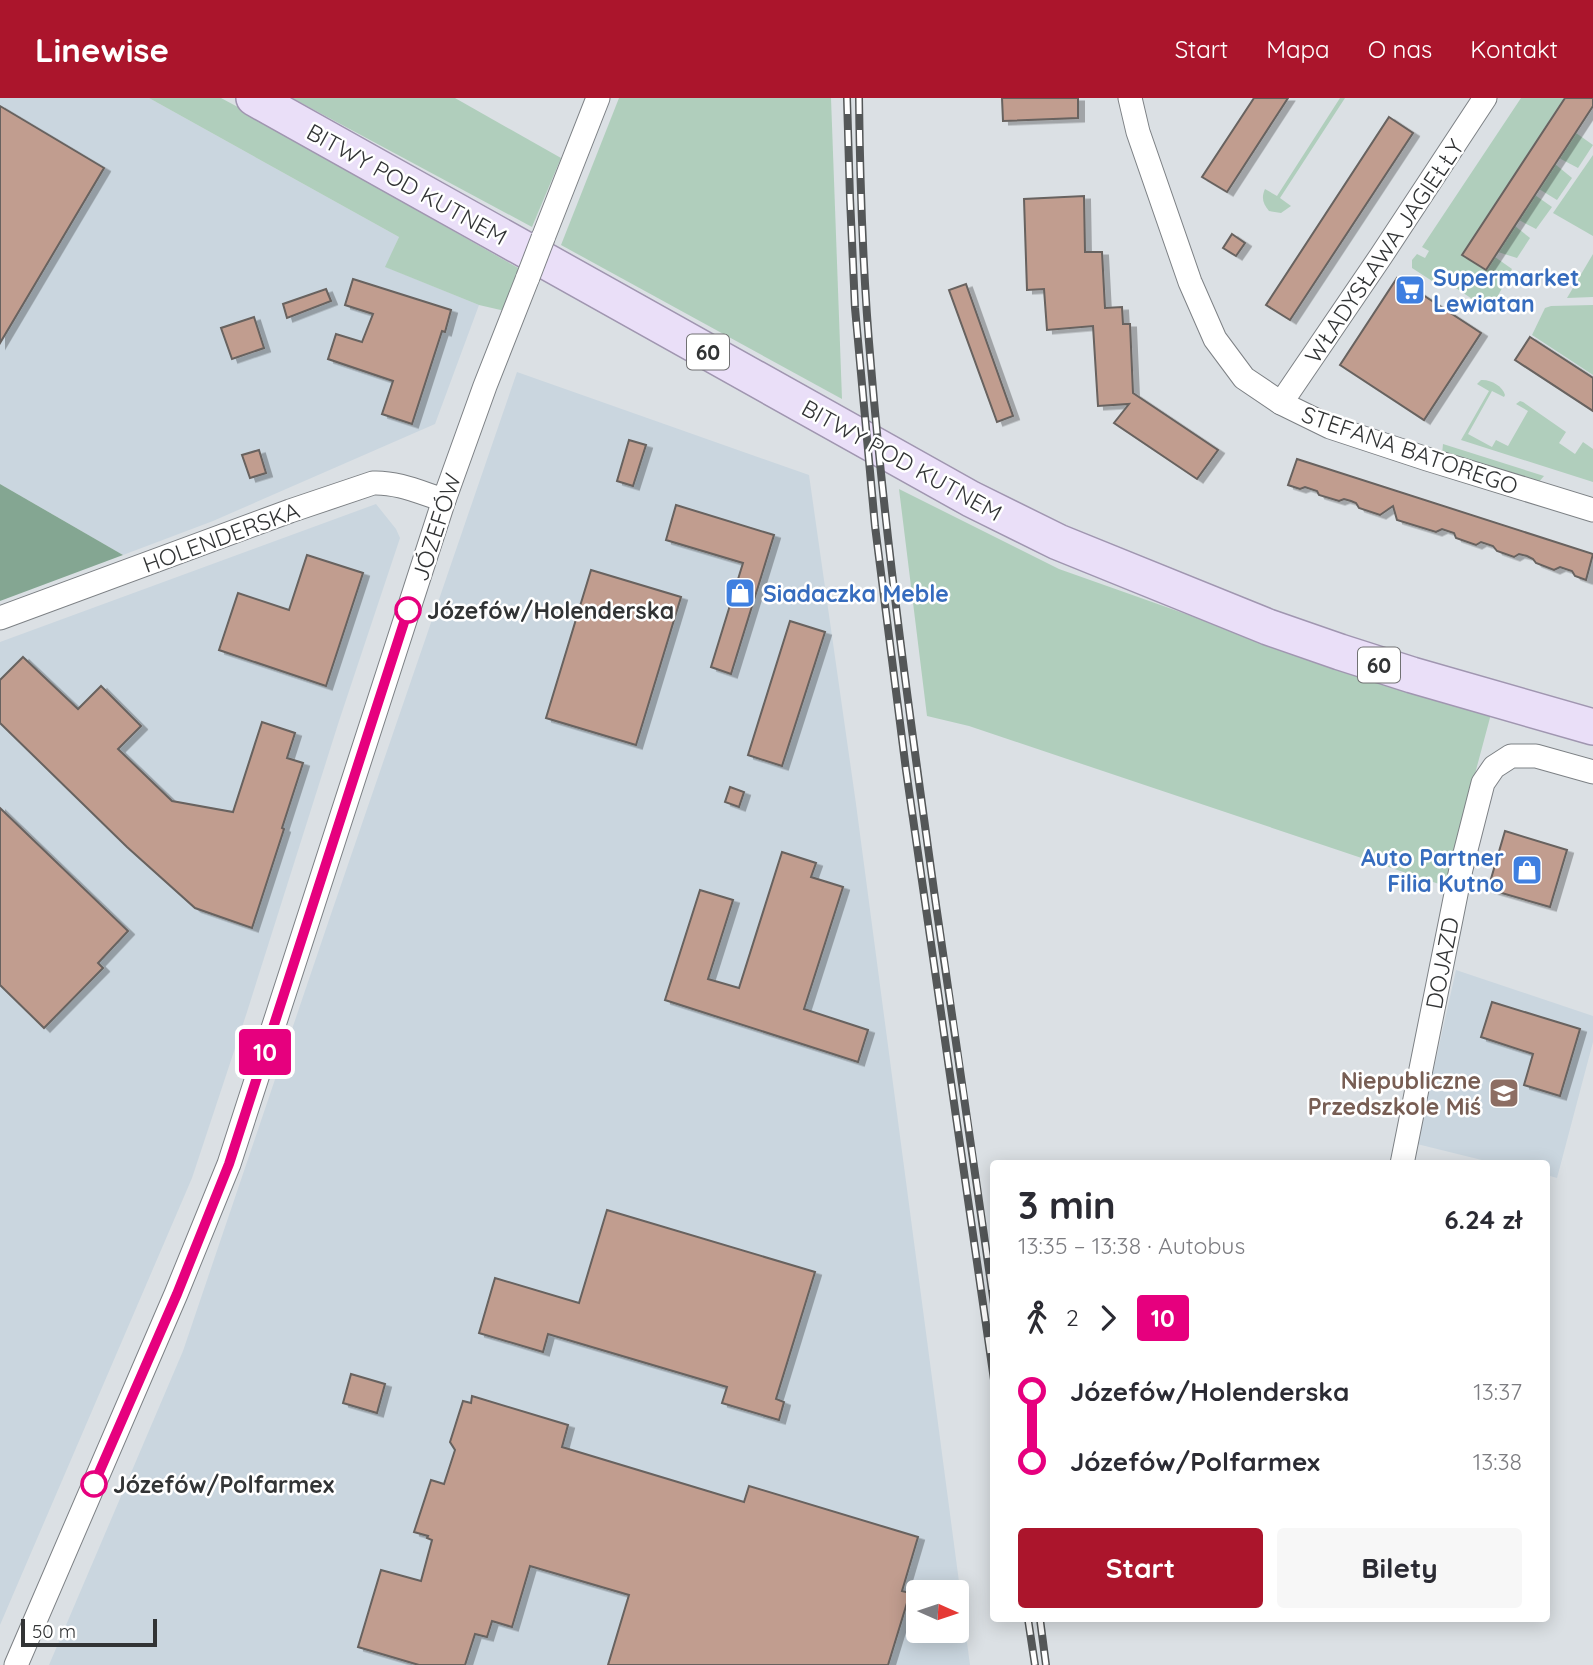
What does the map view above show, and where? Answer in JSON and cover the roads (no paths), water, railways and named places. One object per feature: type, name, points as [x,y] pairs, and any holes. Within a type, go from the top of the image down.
[{"type":"main road","name":"BITWY POD KUTNEM","points":[[254,98],[971,499],[1058,542],[1256,622],[1340,652],[1593,727]]},
{"type":"street","name":"JÓZEFÓW","points":[[16,1665],[177,1294],[229,1164],[444,500],[485,386],[598,98]]},
{"type":"street","name":"STEFANA BATOREGO","points":[[1130,98],[1138,132],[1190,282],[1215,339],[1244,378],[1281,403],[1342,431],[1593,510]]},
{"type":"street","name":"WŁADYSŁAWA JAGIEŁŁY","points":[[1281,403],[1485,98]]},
{"type":"street","name":"HOLENDERSKA","points":[[0,618],[373,483],[398,485],[444,500]]},
{"type":"street","name":"DOJAZD","points":[[1403,1160],[1461,869],[1483,783],[1494,767],[1511,756],[1536,756],[1593,772]]},
{"type":"railway","points":[[847,98],[855,308],[875,526],[906,770],[990,1352]]},
{"type":"railway","points":[[859,98],[866,299],[884,501],[917,771],[990,1276]]},
{"type":"railway","points":[[1028,1622],[1035,1665]]},
{"type":"railway","points":[[1040,1622],[1046,1665]]},
{"type":"place","name":"Supermarket Lewiatan","points":[[1410,290]]},
{"type":"place","name":"Siadaczka Meble","points":[[740,593]]},
{"type":"place","name":"Józefów/Holenderska","points":[[408,610]]},
{"type":"place","name":"Auto Partner Filia Kutno","points":[[1527,870]]},
{"type":"place","name":"Niepubliczne Przedszkole Miś","points":[[1504,1093]]},
{"type":"place","name":"Józefów/Polfarmex","points":[[94,1484]]}]
